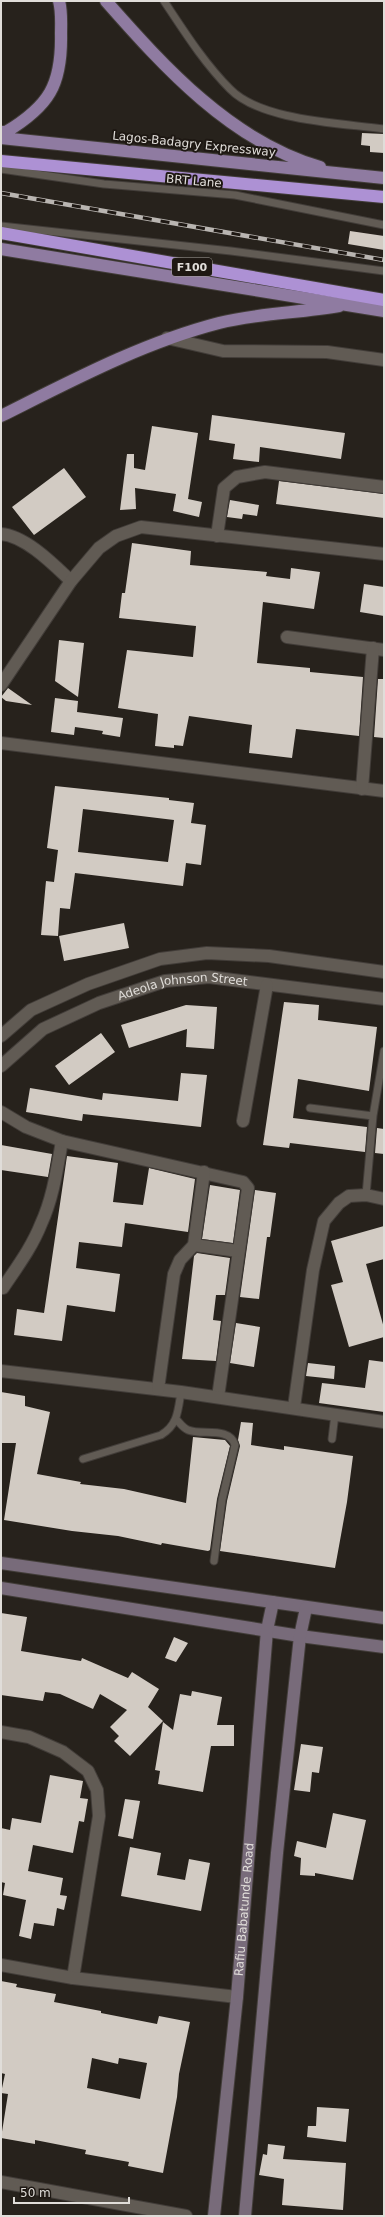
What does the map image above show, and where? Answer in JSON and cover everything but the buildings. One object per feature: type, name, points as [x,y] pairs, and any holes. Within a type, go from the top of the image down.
[{"type":"highway","points":[[1,161],[384,198]]},
{"type":"highway","name":"F100","points":[[1,234],[384,300]]},
{"type":"main road","points":[[1,132],[6,132],[35,113],[48,98],[58,75],[61,50],[61,8],[59,1]]},
{"type":"main road","points":[[106,1],[161,64],[250,137],[293,158],[348,175]]},
{"type":"main road","name":"Lagos-Badagry Expressway","points":[[1,138],[384,178]]},
{"type":"main road","points":[[1,249],[384,311]]},
{"type":"main road","points":[[1,416],[61,386],[167,338],[227,321],[348,305]]},
{"type":"street","points":[[167,338],[223,351],[327,352],[384,360]]},
{"type":"street","points":[[217,536],[224,488],[237,477],[265,472],[384,488]]},
{"type":"street","points":[[1,685],[71,581],[99,548],[116,536],[141,527],[384,554]]},
{"type":"street","points":[[1,534],[8,535],[27,545],[49,560],[71,581]]},
{"type":"street","points":[[287,637],[379,649],[362,788]]},
{"type":"street","points":[[1,743],[384,791]]},
{"type":"street","name":"Adeola Johnson Street","points":[[1,1036],[31,1010],[88,984],[160,959],[214,953],[269,956],[384,972]]},
{"type":"street","name":"Adeola Johnson Street","points":[[1,1066],[43,1029],[99,1003],[165,981],[209,977],[384,999]]},
{"type":"street","points":[[243,1121],[267,985]]},
{"type":"street","points":[[1,1112],[26,1127],[62,1140],[243,1182],[248,1188],[218,1397]]},
{"type":"street","points":[[3,1288],[27,1252],[41,1224],[51,1196],[62,1140]]},
{"type":"street","points":[[158,1389],[174,1274],[180,1260],[194,1245],[204,1172]]},
{"type":"street","points":[[294,1407],[313,1270],[324,1221],[339,1204],[349,1196],[366,1195],[384,1199]]},
{"type":"street","points":[[194,1245],[238,1251]]},
{"type":"street","points":[[1,1371],[158,1389],[294,1407],[384,1422]]},
{"type":"street","points":[[1,1563],[384,1618]]},
{"type":"street","points":[[1,1588],[300,1636],[384,1647]]},
{"type":"street","name":"Rafiu Babatunde Road","points":[[214,2216],[236,1997],[267,1630],[272,1602]]},
{"type":"street","points":[[245,2216],[277,1853],[300,1636],[306,1608]]},
{"type":"street","points":[[1,1732],[29,1737],[63,1752],[88,1771],[97,1790],[99,1816],[73,1978]]},
{"type":"street","points":[[1,1966],[73,1978],[236,1997]]},
{"type":"street","points":[[1,2182],[186,2216]]},
{"type":"lane","points":[[164,1],[197,49],[231,90],[256,105],[276,113],[297,117],[384,129]]},
{"type":"lane","name":"BRT Lane","points":[[1,169],[104,184],[235,196],[384,225]]},
{"type":"lane","points":[[1,226],[231,251],[384,271]]},
{"type":"lane","points":[[366,1195],[373,1116],[384,1051]]},
{"type":"lane","points":[[310,1108],[373,1116]]},
{"type":"lane","points":[[83,1459],[161,1435],[170,1430],[176,1419],[181,1392]]},
{"type":"lane","points":[[332,1439],[335,1414]]},
{"type":"lane","points":[[176,1419],[187,1430],[228,1435],[233,1439],[235,1445],[222,1500],[214,1561]]},
{"type":"railway","points":[[1,193],[384,260]]}]
